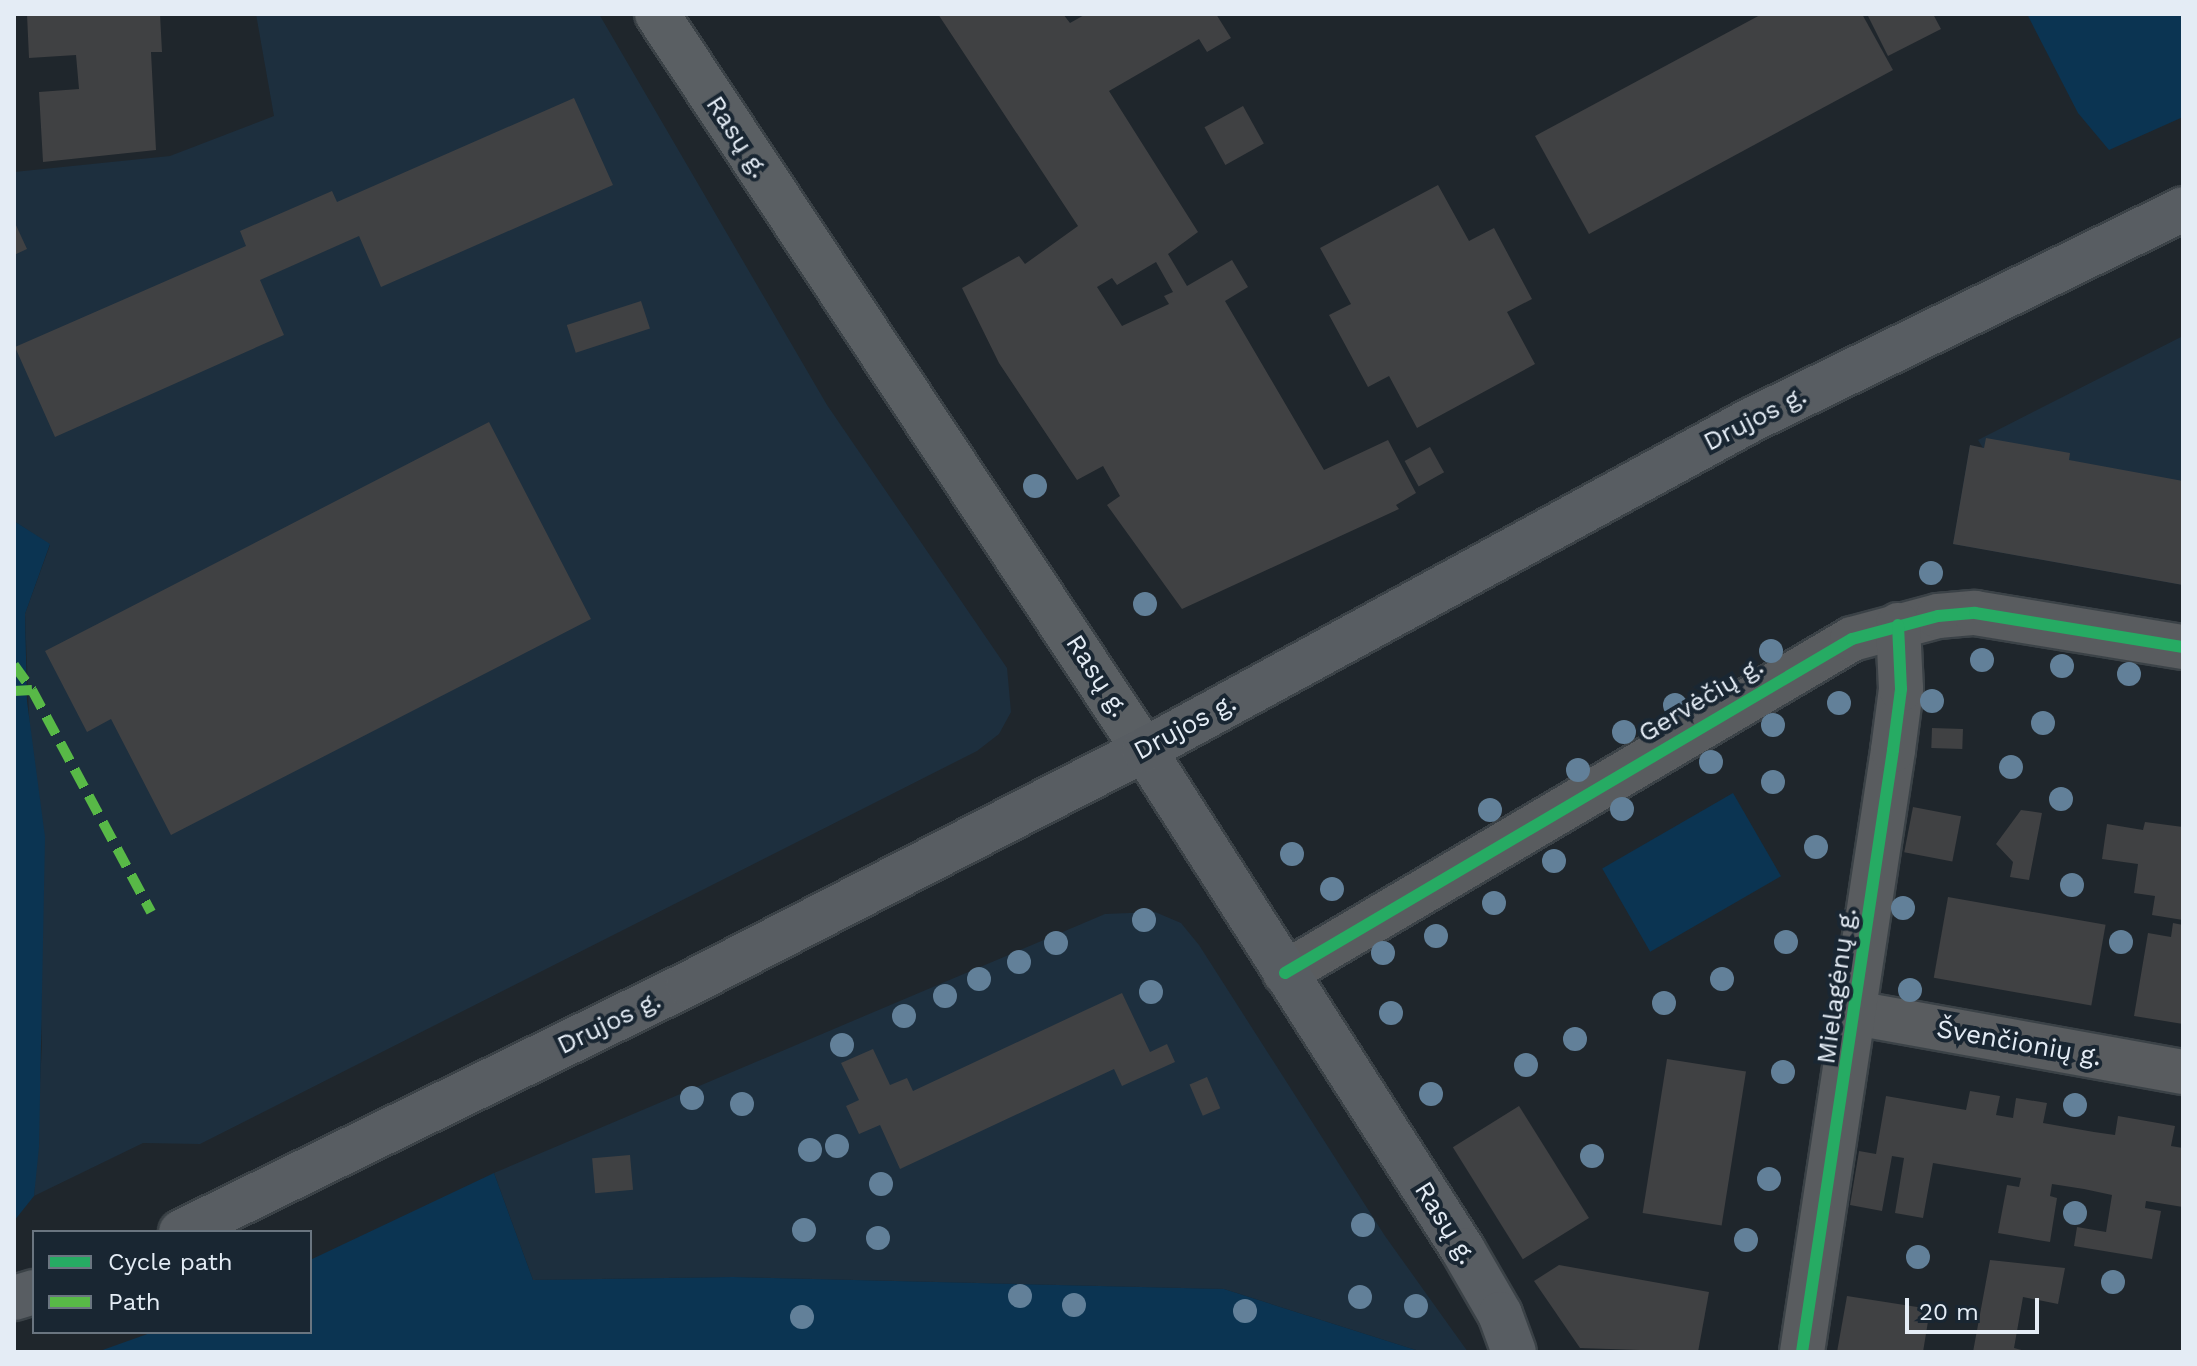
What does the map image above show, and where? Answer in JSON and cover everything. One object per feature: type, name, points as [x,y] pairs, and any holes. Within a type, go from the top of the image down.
[{"type":"main road","name":"Rasų g.","points":[[657,14],[1144,750],[1463,1250],[1500,1314],[1514,1352]]},
{"type":"main road","name":"Drujos g.","points":[[185,1230],[688,984],[1144,750],[1751,420],[2183,209]]},
{"type":"street","name":"Gervėčių g.","points":[[1285,973],[1814,659],[1898,625],[1975,613],[2183,647]]},
{"type":"street","name":"Mielagėnų g.","points":[[1802,1352],[1901,689],[1898,625]]},
{"type":"street","name":"Švenčionių g.","points":[[1855,1013],[2183,1072]]},
{"type":"shaded area","points":[[256,14],[599,14],[827,405],[1007,668],[1011,712],[999,734],[977,751],[200,1144],[143,1143],[34,1196],[42,1045],[25,614],[50,545],[14,521],[14,172],[170,156],[274,116]]},
{"type":"shaded area","points":[[2027,14],[2183,14],[2183,117],[2109,150],[2078,113]]},
{"type":"shaded area","points":[[2183,336],[2183,585],[1953,544],[1970,445],[1983,448],[1978,440]]},
{"type":"shaded area","points":[[14,521],[50,544],[25,614],[27,701],[45,837],[39,1147],[34,1196],[14,1221]]},
{"type":"shaded area","points":[[1733,793],[1781,876],[1650,952],[1602,868]]},
{"type":"shaded area","points":[[1155,912],[1181,923],[1199,945],[1385,1236],[1468,1352],[1422,1352],[1224,1289],[733,1277],[533,1280],[494,1173],[1105,914]]},
{"type":"shaded area","points":[[494,1173],[533,1280],[733,1277],[1224,1289],[1422,1352],[97,1352],[147,1334],[312,1334],[312,1259]]},
{"type":"building","points":[[27,14],[160,14],[162,52],[151,52],[156,150],[43,162],[39,92],[79,89],[76,55],[29,58]]},
{"type":"building","points":[[938,14],[1063,14],[1070,23],[1086,14],[1216,14],[1231,38],[1207,52],[1199,39],[1109,91],[1198,232],[1168,254],[1187,286],[1232,260],[1248,287],[1225,301],[1324,470],[1388,440],[1416,493],[1396,505],[1399,509],[1182,609],[1107,505],[1120,496],[1103,466],[1077,480],[999,363],[962,288],[1019,256],[1025,264],[1078,226]],"holes":[[[1156,262],[1173,292],[1164,296],[1169,304],[1122,326],[1097,287],[1112,278],[1117,285]]]},
{"type":"building","points":[[1762,14],[1862,14],[1893,70],[1589,234],[1535,136]]},
{"type":"building","points":[[1867,14],[1933,14],[1941,29],[1888,56]]},
{"type":"building","points":[[574,98],[613,185],[381,287],[359,236],[260,280],[284,335],[55,437],[15,347],[246,246],[240,231],[332,191],[337,202]]},
{"type":"building","points":[[1243,106],[1264,144],[1225,165],[1205,127]]},
{"type":"building","points":[[1438,185],[1469,241],[1494,228],[1532,299],[1507,312],[1535,364],[1417,428],[1389,376],[1368,387],[1329,315],[1351,304],[1320,248]]},
{"type":"building","points":[[14,221],[27,249],[14,255]]},
{"type":"building","points":[[641,301],[650,329],[576,353],[567,325]]},
{"type":"building","points":[[489,422],[591,619],[171,835],[111,719],[87,732],[45,651]]},
{"type":"building","points":[[1986,438],[2070,453],[2069,460],[2183,481],[2183,585],[1953,544],[1970,445],[1984,448]]},
{"type":"building","points":[[1430,447],[1444,472],[1419,486],[1405,461]]},
{"type":"building","points":[[1932,728],[1963,729],[1962,749],[1931,748]]},
{"type":"building","points":[[1913,807],[1961,816],[1952,862],[1904,852]]},
{"type":"building","points":[[2021,810],[2042,813],[2029,880],[2010,877],[2013,862],[1996,844]]},
{"type":"building","points":[[2145,822],[2183,827],[2183,920],[2152,915],[2155,896],[2134,893],[2138,864],[2102,859],[2107,824],[2143,830]]},
{"type":"building","points":[[1948,897],[2106,925],[2091,1006],[1934,978]]},
{"type":"building","points":[[2173,923],[2183,925],[2183,1024],[2134,1016],[2148,933],[2171,937]]},
{"type":"building","points":[[1122,993],[1150,1052],[1167,1044],[1175,1062],[1122,1086],[1114,1069],[900,1169],[880,1125],[859,1134],[846,1106],[859,1100],[841,1063],[873,1049],[890,1085],[907,1078],[913,1091]]},
{"type":"building","points":[[1667,1059],[1746,1072],[1722,1226],[1643,1213]]},
{"type":"building","points":[[1207,1077],[1220,1108],[1203,1116],[1190,1084]]},
{"type":"building","points":[[1970,1091],[2000,1096],[1996,1115],[2013,1118],[2016,1098],[2047,1103],[2043,1123],[2094,1132],[2115,1135],[2118,1116],[2175,1126],[2171,1146],[2183,1148],[2183,1207],[2146,1201],[2145,1208],[2161,1211],[2152,1259],[2074,1246],[2077,1227],[2106,1232],[2112,1195],[2084,1189],[2052,1184],[2050,1196],[2057,1198],[2050,1242],[1998,1233],[2007,1185],[2019,1187],[2021,1178],[1933,1163],[1923,1218],[1895,1213],[1904,1158],[1892,1156],[1882,1211],[1850,1205],[1859,1151],[1876,1154],[1886,1096],[1966,1110]]},
{"type":"building","points":[[1519,1106],[1589,1218],[1523,1259],[1453,1147]]},
{"type":"building","points":[[630,1155],[633,1190],[595,1193],[592,1158]]},
{"type":"building","points":[[1990,1260],[2065,1268],[2058,1304],[2023,1297],[2014,1348],[2029,1352],[1973,1352]]},
{"type":"building","points":[[1559,1265],[1709,1292],[1698,1352],[1580,1348],[1534,1281]]},
{"type":"building","points":[[1847,1296],[1930,1309],[1923,1352],[1837,1352]]},
{"type":"marked path","points":[[14,665],[32,690]]},
{"type":"marked path","points":[[14,691],[32,690],[151,912]]},
{"type":"cycle path","points":[[1285,973],[1852,639],[1938,616],[1975,613],[2183,647]]},
{"type":"cycle path","points":[[1802,1352],[1893,750],[1901,689],[1898,625]]}]
